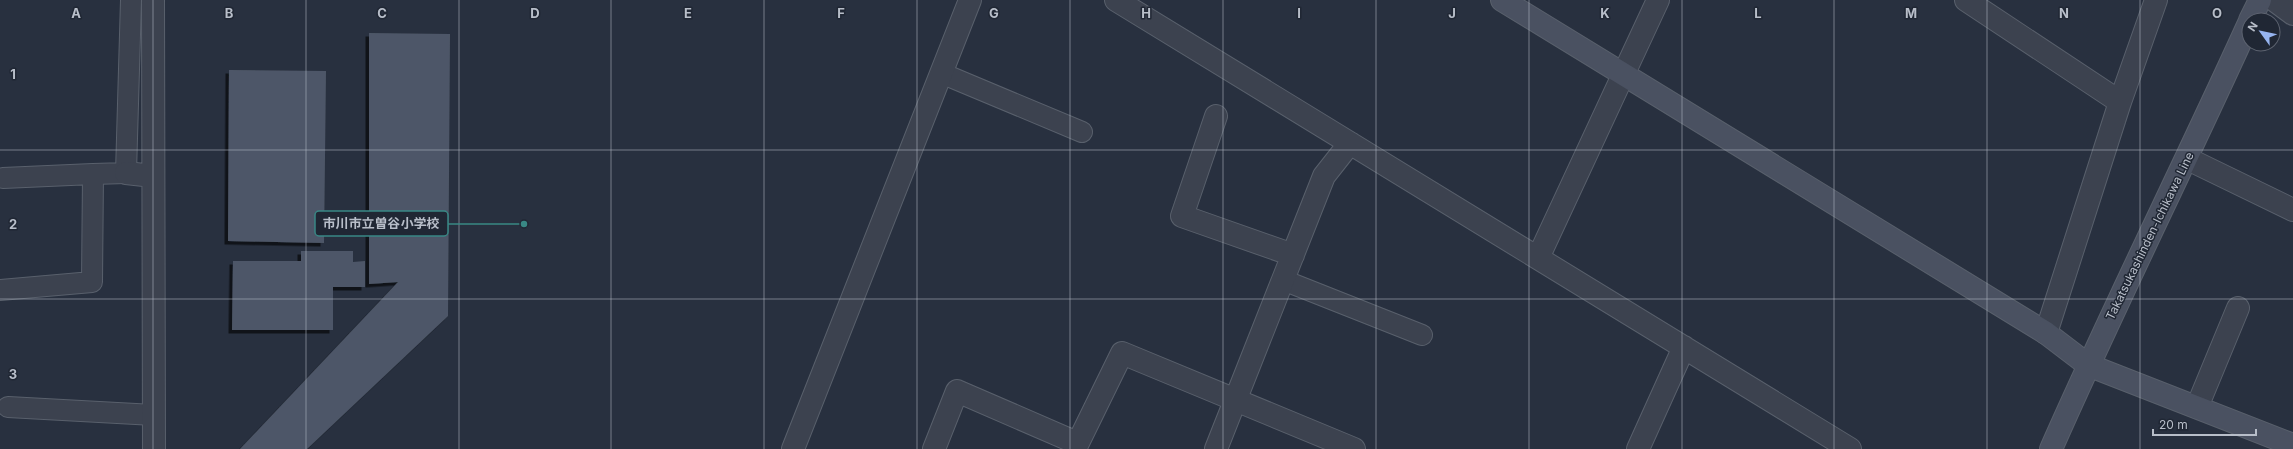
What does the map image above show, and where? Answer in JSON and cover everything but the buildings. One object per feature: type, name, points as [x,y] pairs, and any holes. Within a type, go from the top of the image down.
[{"type":"street","points":[[153,0],[154,449]]},
{"type":"street","points":[[793,449],[970,0]]},
{"type":"street","points":[[1116,0],[1850,449]]},
{"type":"street","points":[[1502,0],[2046,333],[2088,365],[2293,445]]},
{"type":"street","points":[[1538,258],[1658,0]]},
{"type":"street","points":[[1966,0],[2120,102]]},
{"type":"street","points":[[2046,333],[2120,102],[2156,0]]},
{"type":"street","points":[[2254,12],[2260,0]]},
{"type":"street","points":[[2274,0],[2293,14]]},
{"type":"street","name":"Takatsukashinden-Ichikawa Line","points":[[2051,449],[2088,365],[2188,159],[2241,41]]},
{"type":"street","points":[[1216,116],[1182,216],[1293,255]]},
{"type":"street","points":[[1216,449],[1324,176],[1350,143]]},
{"type":"street","points":[[2188,159],[2293,210]]},
{"type":"street","points":[[126,173],[153,176]]},
{"type":"street","points":[[2196,407],[2238,308]]},
{"type":"street","points":[[1638,449],[1684,347]]},
{"type":"street","points":[[934,449],[957,392],[1076,446],[1122,353],[1354,449]]},
{"type":"lane","points":[[3,178],[126,173],[131,0]]},
{"type":"lane","points":[[941,73],[1082,132]]},
{"type":"lane","points":[[0,290],[92,282],[93,174]]},
{"type":"lane","points":[[1283,280],[1422,335]]},
{"type":"lane","points":[[8,407],[154,415]]},
{"type":"place","name":"市川市立曽谷小学校","points":[[524,224]]}]
